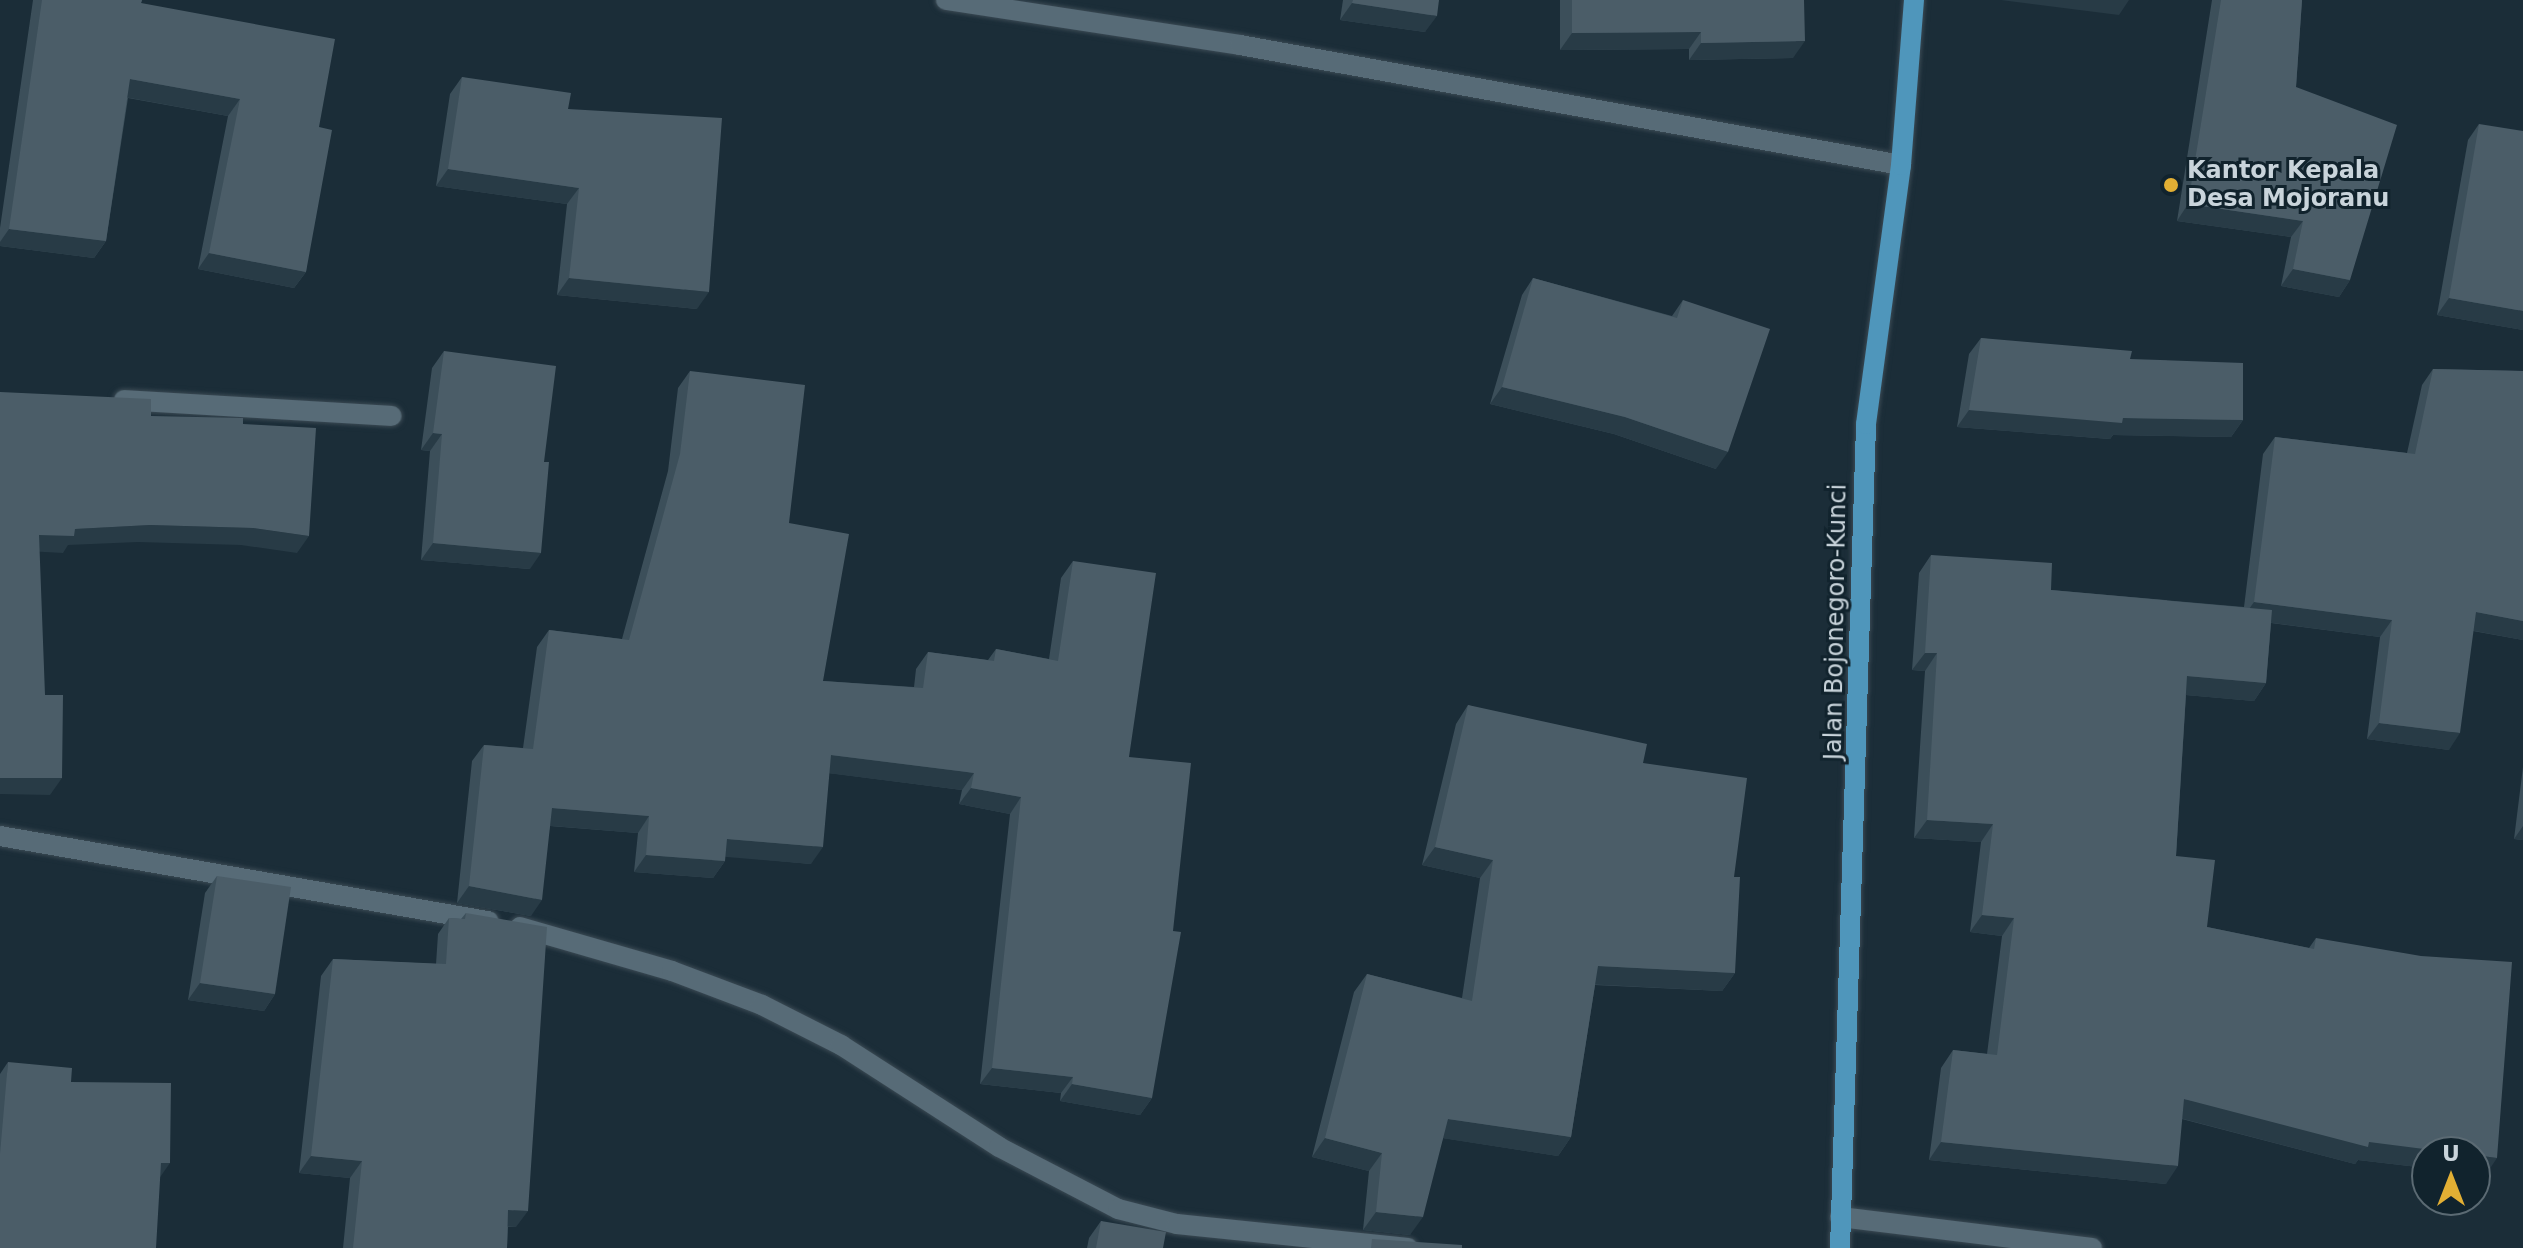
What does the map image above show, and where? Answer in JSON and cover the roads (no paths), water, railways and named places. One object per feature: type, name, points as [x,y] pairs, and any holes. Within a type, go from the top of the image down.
[{"type":"main road","name":"Jalan Bojonegoro-Kunci","points":[[1840,1248],[1858,807],[1866,424],[1901,165],[1914,0]]},
{"type":"street","points":[[946,0],[1240,45],[1901,165]]},
{"type":"street","points":[[110,400],[392,416]]},
{"type":"street","points":[[0,836],[556,934],[762,1005],[841,1045],[999,1147],[1118,1209],[1177,1224],[1408,1248]]},
{"type":"street","points":[[1840,1217],[2092,1248]]},
{"type":"place","name":"Kantor Kepala Desa Mojoranu","points":[[2171,185]]}]
